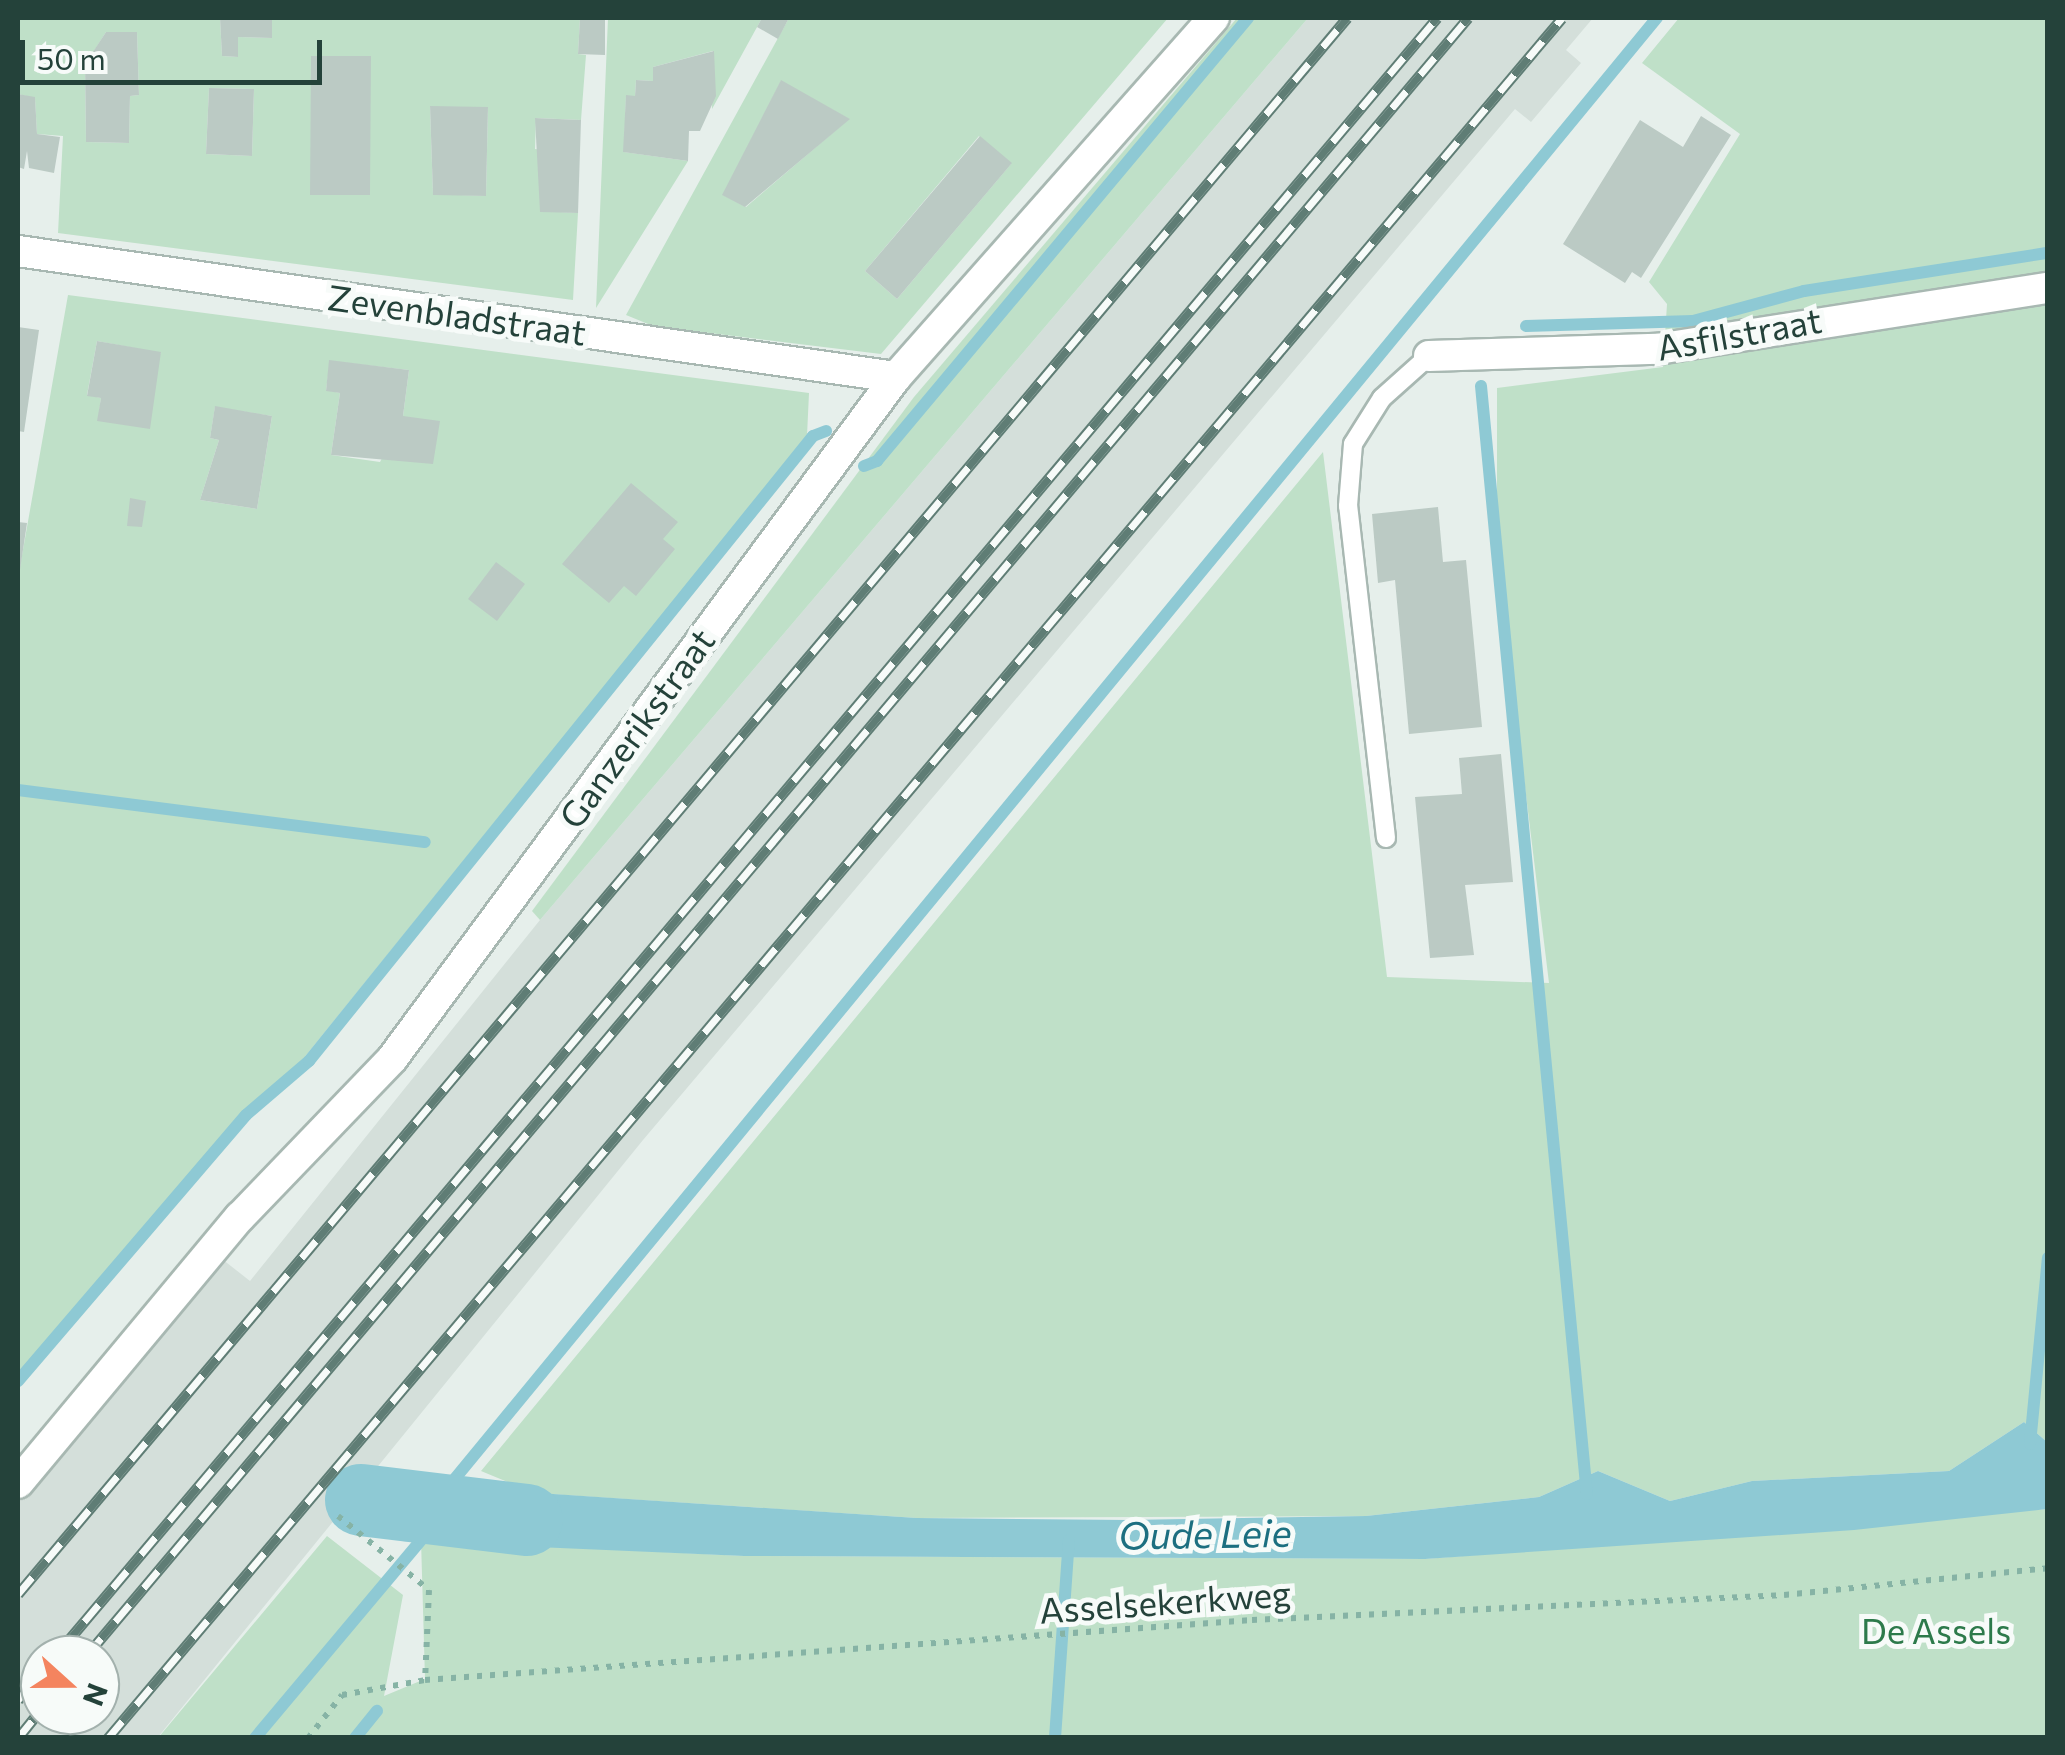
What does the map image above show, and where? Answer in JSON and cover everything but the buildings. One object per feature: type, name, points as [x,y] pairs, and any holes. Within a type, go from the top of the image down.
[{"type":"street","name":"Ganzerikstraat","points":[[18,1483],[240,1217],[392,1059],[896,377],[1214,18]]},
{"type":"street","name":"Zevenbladstraat","points":[[18,252],[896,377]]},
{"type":"street","name":"Asfilstraat","points":[[1429,356],[1657,350],[2048,288]]},
{"type":"lane","points":[[1386,838],[1348,506],[1353,444],[1382,398],[1429,356]]},
{"type":"path","points":[[338,1516],[429,1590],[425,1680]]},
{"type":"path","name":"Asselsekerkweg","points":[[308,1738],[342,1695],[425,1680],[1090,1631],[1784,1595],[2048,1568]]},
{"type":"shaded area","points":[[1308,18],[1593,18],[1566,50],[1581,63],[1531,122],[1515,109],[643,1140],[158,1737],[18,1738],[18,1503],[222,1259],[250,1281],[540,920]]},
{"type":"green space","points":[[18,18],[220,18],[222,56],[238,57],[238,37],[272,38],[272,18],[580,18],[578,54],[586,55],[581,120],[536,118],[535,149],[542,150],[541,211],[578,213],[573,300],[58,233],[63,136],[37,134],[35,98],[18,94]],"holes":[[[106,32],[137,32],[139,95],[130,96],[129,143],[86,142],[85,65]],[[311,56],[370,195],[311,195]],[[209,88],[254,89],[252,156],[206,154]],[[430,107],[488,107],[486,196],[433,194]]]},
{"type":"green space","points":[[608,18],[762,18],[712,109],[713,51],[653,67],[653,81],[636,80],[635,96],[626,96],[624,152],[688,161],[596,308]]},
{"type":"green space","points":[[789,18],[1168,18],[881,354],[653,326],[626,315]],"holes":[[[781,81],[849,119],[746,207],[723,195]],[[979,136],[1011,164],[897,299],[865,271]]]},
{"type":"green space","points":[[1237,18],[1308,18],[540,920],[532,911],[914,397]]},
{"type":"green space","points":[[1679,18],[2047,18],[2047,1442],[2024,1422],[1949,1471],[1752,1481],[1670,1501],[1598,1471],[1539,1497],[1366,1516],[917,1518],[534,1493],[481,1471],[1323,452],[1387,977],[1549,983],[1497,558],[1497,388],[1663,367],[1667,304],[1649,282],[1740,134],[1642,63]]},
{"type":"green space","points":[[68,295],[809,393],[807,436],[299,1064],[246,1114],[18,1378],[18,578]],"holes":[[[97,341],[161,353],[98,421],[101,398],[87,395]],[[330,361],[409,370],[403,416],[380,462],[331,455],[340,393],[326,390]],[[215,407],[272,416],[257,509],[200,500],[219,440],[210,438]]]},
{"type":"green space","name":"De Assels","points":[[2047,1509],[2047,1737],[158,1738],[327,1536],[403,1595],[384,1696],[425,1679],[421,1540],[744,1556],[1425,1559]]},
{"type":"water","points":[[2024,1422],[2047,1442],[2047,1509],[1854,1530],[1425,1559],[744,1556],[402,1541],[448,1487],[917,1518],[1128,1520],[1366,1516],[1539,1497],[1598,1471],[1670,1501],[1752,1481],[1949,1471]]},
{"type":"waterway","points":[[864,466],[877,461],[1248,18]]},
{"type":"waterway","points":[[448,1487],[1657,18]]},
{"type":"waterway","points":[[1526,326],[1693,321],[1804,291],[2048,253]]},
{"type":"waterway","points":[[1481,386],[1587,1494]]},
{"type":"waterway","points":[[18,1381],[246,1115],[309,1061],[813,436],[826,431]]},
{"type":"waterway","points":[[18,790],[425,842]]},
{"type":"waterway","points":[[2030,1444],[2048,1258]]},
{"type":"waterway","name":"Oude Leie","points":[[361,1500],[527,1520]]},
{"type":"waterway","points":[[255,1738],[421,1540]]},
{"type":"waterway","points":[[1055,1738],[1069,1540]]},
{"type":"waterway","points":[[355,1738],[377,1711]]},
{"type":"railway","points":[[18,1594],[1347,18]]},
{"type":"railway","points":[[73,1635],[1437,18]]},
{"type":"railway","points":[[104,1635],[1468,18]]},
{"type":"railway","points":[[108,1738],[1562,18]]}]
